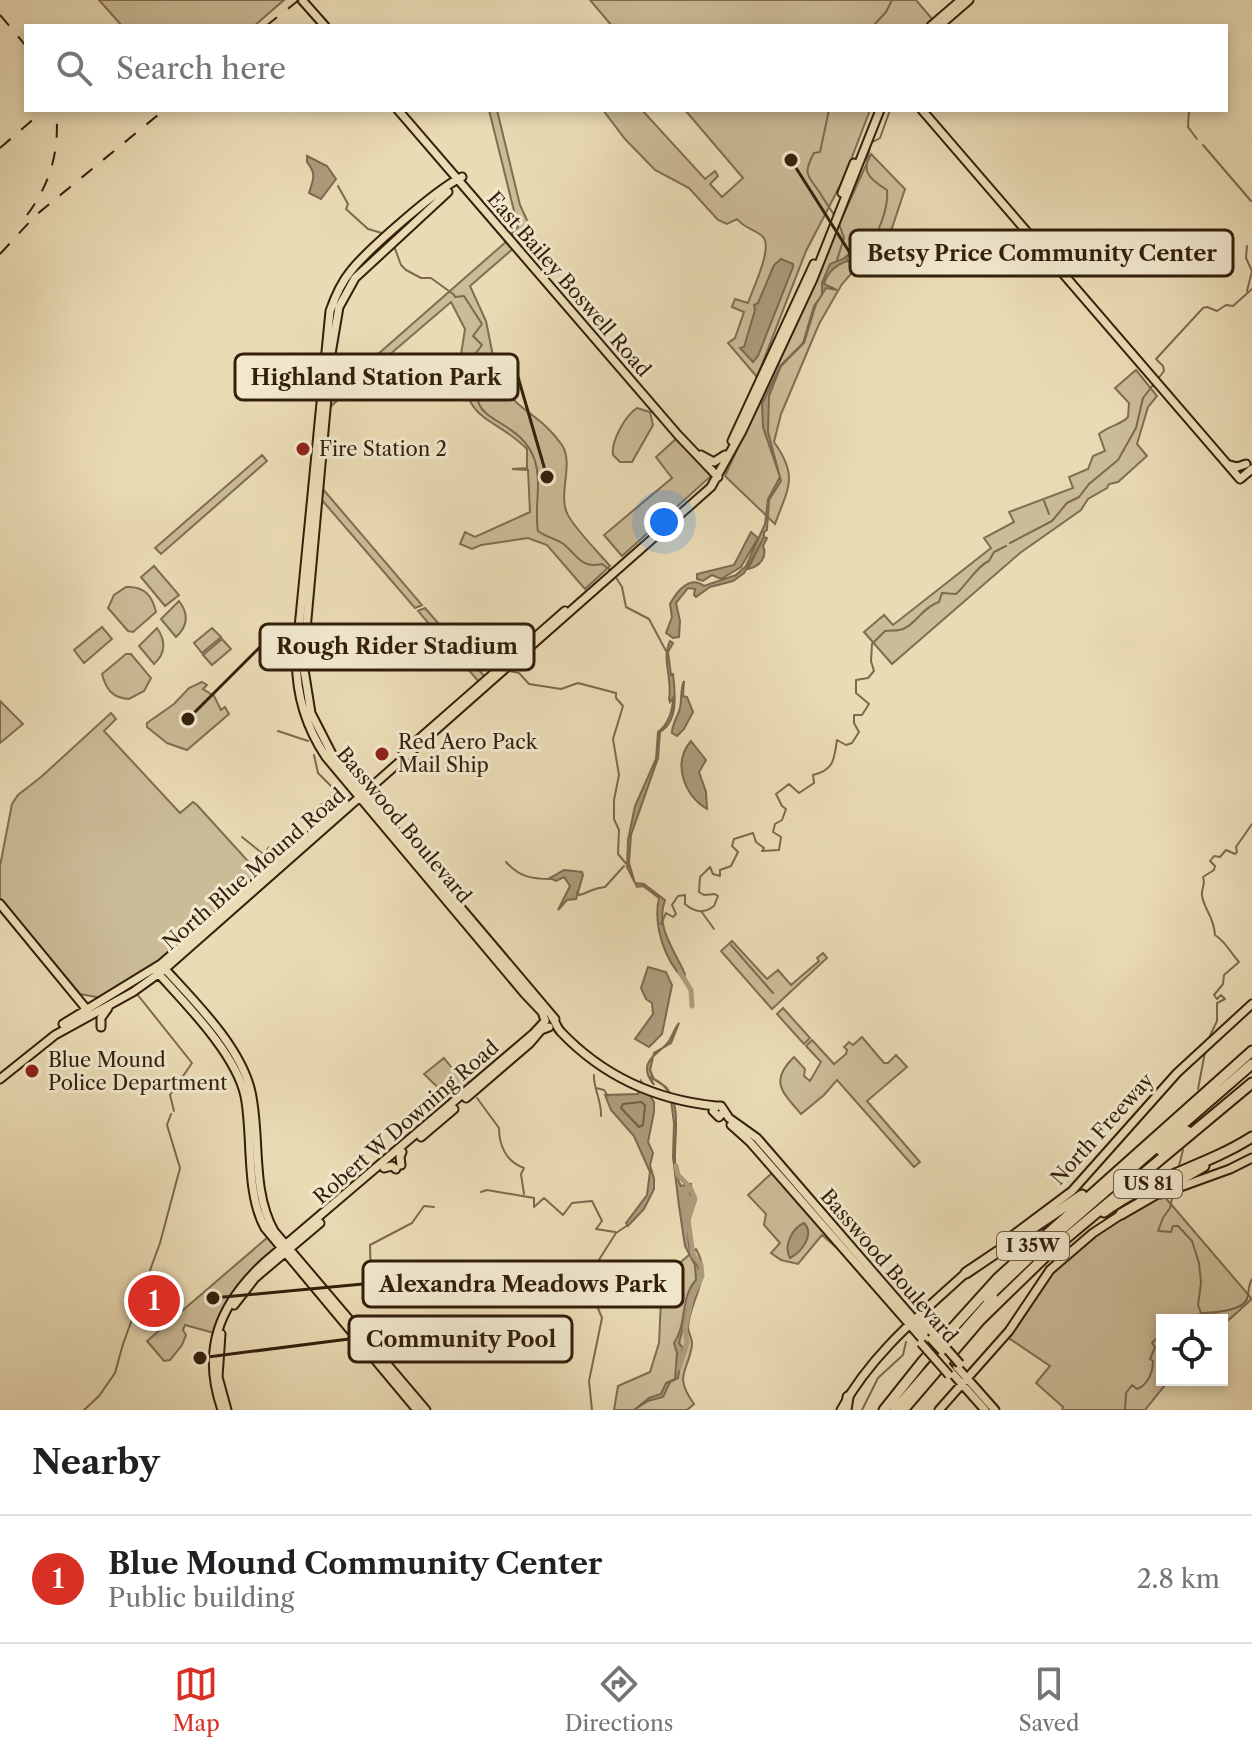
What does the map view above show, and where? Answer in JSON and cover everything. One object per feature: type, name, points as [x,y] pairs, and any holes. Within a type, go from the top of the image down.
[{"type":"highway","points":[[1155,1150],[1252,1052]]},
{"type":"highway","name":"North Freeway","points":[[884,1410],[942,1338],[998,1278],[1231,1066],[1252,1052]]},
{"type":"highway","points":[[893,1410],[961,1331],[1014,1276],[1252,1066]]},
{"type":"highway","points":[[1155,1150],[1185,1133],[1252,1075]]},
{"type":"highway","name":"I 35W","points":[[903,1410],[980,1320],[1053,1249],[1252,1083]]},
{"type":"highway","name":"US 81","points":[[1053,1249],[1144,1186],[1228,1151],[1252,1137]]},
{"type":"highway","points":[[1121,1214],[1228,1151]]},
{"type":"highway","points":[[966,1273],[1082,1196],[1130,1160]]},
{"type":"highway","points":[[844,1410],[848,1397]]},
{"type":"main road","points":[[305,0],[325,23]]},
{"type":"main road","points":[[933,24],[961,0]]},
{"type":"main road","points":[[941,24],[969,0]]},
{"type":"main road","name":"East Bailey Boswell Road","points":[[402,112],[598,338],[639,390],[651,400]]},
{"type":"main road","name":"North Blue Mound Road","points":[[616,570],[697,502],[717,474],[832,226],[876,112]]},
{"type":"main road","points":[[920,112],[928,123],[936,125],[1225,463],[1238,476],[1250,464]]},
{"type":"main road","name":"Basswood Boulevard","points":[[460,179],[358,274],[342,300],[333,332],[303,673],[308,703],[330,753],[390,836],[551,1024]]},
{"type":"main road","name":"East Bailey Boswell Road","points":[[607,349],[717,474]]},
{"type":"main road","name":"North Blue Mound Road","points":[[89,1012],[114,1002],[160,969],[292,857],[693,500],[717,474],[760,386]]},
{"type":"main road","points":[[651,400],[717,474]]},
{"type":"main road","points":[[701,455],[714,462],[725,455]]},
{"type":"main road","points":[[1225,463],[1235,467],[1250,464]]},
{"type":"main road","points":[[639,553],[655,533]]},
{"type":"main road","name":"North Blue Mound Road","points":[[89,1012],[102,1001],[160,969],[311,833],[360,794]]},
{"type":"main road","name":"Basswood Boulevard","points":[[360,794],[404,840],[551,1024],[596,1070],[632,1085],[718,1112],[754,1135],[792,1184],[954,1370],[995,1410]]},
{"type":"main road","points":[[292,857],[311,837],[311,833]]},
{"type":"main road","points":[[390,836],[396,834],[404,840]]},
{"type":"main road","points":[[0,904],[89,1012],[32,1051],[0,1079]]},
{"type":"main road","points":[[160,969],[173,990],[241,1072],[257,1211],[265,1228],[409,1395],[426,1410]]},
{"type":"main road","points":[[160,969],[233,1050],[253,1103],[264,1208],[284,1249]]},
{"type":"main road","points":[[173,990],[177,988],[188,997]]},
{"type":"main road","points":[[79,999],[87,1003],[102,1001]]},
{"type":"main road","points":[[76,1020],[81,1007],[79,999]]},
{"type":"main road","points":[[76,1020],[100,1025],[101,1018],[114,1002]]},
{"type":"main road","name":"North Freeway","points":[[848,1397],[864,1373],[966,1273],[1065,1197],[1170,1080],[1252,1004]]},
{"type":"main road","name":"Robert W Downing Road","points":[[284,1249],[384,1168],[551,1024]]},
{"type":"main road","name":"Robert W Downing Road","points":[[284,1249],[533,1034],[551,1024]]},
{"type":"main road","points":[[384,1168],[399,1167],[402,1152]]},
{"type":"main road","points":[[939,1410],[1009,1331],[1050,1270],[1093,1233],[1121,1214],[1162,1194],[1252,1158]]},
{"type":"main road","name":"Basswood Boulevard","points":[[792,1184],[907,1311],[913,1323]]},
{"type":"main road","points":[[272,1227],[286,1238],[295,1236],[306,1227]]},
{"type":"main road","points":[[224,1410],[216,1391],[213,1363],[221,1319],[241,1286],[284,1249]]},
{"type":"main road","points":[[907,1311],[915,1314],[926,1311]]},
{"type":"main road","points":[[926,1311],[923,1322],[927,1339]]},
{"type":"main road","points":[[903,1333],[927,1339]]},
{"type":"main road","points":[[953,1395],[954,1370],[976,1370]]},
{"type":"main road","name":"Basswood Boulevard","points":[[965,1382],[985,1410]]},
{"type":"main road","points":[[409,1395],[417,1410]]},
{"type":"shaded area","points":[[99,0],[284,0],[256,24],[120,24]]},
{"type":"shaded area","points":[[590,0],[916,0],[933,20],[928,24],[610,24]]},
{"type":"shaded area","points":[[489,112],[497,112],[520,205],[532,231],[520,242],[512,233],[518,227]]},
{"type":"shaded area","points":[[605,112],[644,112],[705,179],[715,171],[718,176],[710,184],[722,197],[743,178],[687,112],[869,112],[844,178],[806,251],[757,377],[728,343],[735,338],[744,312],[732,307],[735,299],[748,303],[761,268],[766,250],[763,237],[737,219],[727,224],[718,220],[689,188],[655,170]]},
{"type":"shaded area","points":[[871,154],[905,189],[892,228],[842,284],[819,324],[781,414],[774,442],[787,465],[789,483],[775,524],[725,476]]},
{"type":"shaded area","points":[[508,240],[515,247],[470,286],[486,321],[493,356],[460,361],[465,329],[451,302],[388,356],[377,355]]},
{"type":"shaded area","points":[[334,358],[383,360],[329,408]]},
{"type":"shaded area","points":[[494,361],[506,390],[552,433],[565,452],[564,497],[567,513],[610,566],[585,589],[547,545],[528,538],[472,549],[460,544],[465,532],[475,537],[530,512],[528,470],[512,469],[527,468],[527,449],[475,409],[465,385],[463,367]]},
{"type":"shaded area","points":[[1136,370],[1157,396],[1148,407],[1137,444],[1147,456],[1118,482],[1109,484],[1088,499],[1081,510],[1020,553],[892,664],[864,632],[884,615],[893,625],[991,548],[984,538],[1014,522],[1009,512],[1073,488],[1069,477],[1088,469],[1093,456],[1105,451],[1099,434],[1128,417],[1129,403],[1115,388]]},
{"type":"shaded area","points":[[637,408],[650,412],[653,425],[632,462],[620,462],[613,455],[614,443],[624,423]]},
{"type":"shaded area","points":[[677,438],[711,476],[622,556],[604,535],[672,478],[656,457]]},
{"type":"shaded area","points":[[262,455],[267,461],[161,554],[155,548]]},
{"type":"shaded area","points":[[322,488],[422,605],[415,608],[321,499]]},
{"type":"shaded area","points":[[154,566],[179,595],[165,606],[141,577]]},
{"type":"shaded area","points":[[126,587],[138,588],[146,593],[156,612],[133,632],[128,631],[108,608],[114,595]]},
{"type":"shaded area","points":[[179,601],[186,620],[176,637],[161,619]]},
{"type":"shaded area","points":[[425,608],[485,677],[479,682],[418,611]]},
{"type":"shaded area","points":[[102,627],[112,639],[84,663],[74,650]]},
{"type":"shaded area","points":[[157,628],[163,647],[161,656],[154,664],[139,646]]},
{"type":"shaded area","points":[[212,628],[221,637],[202,653],[194,643]]},
{"type":"shaded area","points":[[222,639],[231,649],[212,665],[203,655]]},
{"type":"shaded area","points":[[126,654],[131,654],[151,678],[144,691],[129,699],[111,692],[102,674]]},
{"type":"shaded area","points":[[202,682],[207,685],[203,689],[214,696],[221,710],[225,707],[229,714],[187,750],[167,743],[147,727],[147,723],[174,704],[189,688]]},
{"type":"shaded area","points":[[0,701],[23,724],[0,743]]},
{"type":"shaded area","points":[[111,713],[116,719],[104,731],[180,813],[193,802],[197,805],[256,870],[257,875],[153,967],[101,998],[80,994],[0,898],[0,866],[12,804],[18,795]]},
{"type":"shaded area","points":[[732,941],[767,979],[778,970],[791,985],[819,961],[817,958],[823,953],[827,958],[772,1009],[721,951]]},
{"type":"shaded area","points":[[783,1008],[810,1038],[804,1044],[777,1014]]},
{"type":"shaded area","points":[[862,1037],[884,1063],[896,1055],[907,1067],[867,1101],[920,1162],[914,1167],[837,1080],[801,1114],[781,1086],[782,1073],[794,1057],[805,1069],[804,1076],[810,1081],[821,1062],[806,1046],[812,1040],[834,1064],[846,1054],[844,1047],[849,1042],[853,1045]]},
{"type":"shaded area","points":[[444,1058],[471,1085],[452,1101],[424,1074]]},
{"type":"shaded area","points":[[773,1172],[838,1249],[822,1235],[798,1264],[781,1260],[771,1253],[780,1243],[764,1225],[766,1214],[748,1195]]},
{"type":"shaded area","points":[[1164,1196],[1252,1299],[1228,1321],[1228,1314],[1156,1314],[1156,1386],[1164,1386],[1145,1410],[1062,1410],[1063,1407],[1036,1383],[1050,1366],[1007,1337],[1038,1289],[1062,1262],[1118,1220]]},
{"type":"shaded area","points":[[268,1237],[277,1249],[239,1286],[224,1308],[214,1333],[185,1325],[183,1330],[186,1335],[182,1345],[170,1360],[164,1361],[147,1341]]},
{"type":"shaded area","points":[[696,1249],[702,1269],[688,1327],[692,1345],[683,1380],[694,1404],[687,1410],[614,1410],[618,1386],[650,1372],[659,1343],[662,1278]]},
{"type":"water","points":[[307,156],[327,166],[336,179],[321,199],[309,193],[313,174]]},
{"type":"water","points":[[853,250],[846,258],[848,261],[836,267],[825,280],[824,284],[837,290],[826,288],[822,294],[822,283],[830,264],[843,259]]},
{"type":"water","points":[[781,259],[793,264],[793,267],[753,362],[740,348],[744,347],[754,305],[758,303],[774,265]]},
{"type":"water","points":[[819,299],[804,343],[781,366],[769,396],[768,432],[780,476],[763,427],[762,404],[780,366],[803,343]]},
{"type":"water","points":[[780,477],[781,481],[769,500],[764,537],[744,573],[733,581],[710,587],[696,597],[695,589],[688,588],[676,603],[680,621],[679,637],[673,638],[666,633],[672,617],[670,604],[684,586],[694,582],[704,586],[736,575],[746,566],[765,524],[768,499]]},
{"type":"water","points":[[751,532],[758,538],[741,567],[721,579],[712,575],[703,581],[697,579],[697,574],[734,565]]},
{"type":"water","points":[[764,537],[767,538],[763,558],[759,564],[748,569]]},
{"type":"water","points":[[670,641],[673,643],[668,652],[673,674],[674,706],[673,714],[660,732],[658,758],[631,835],[629,863],[635,883],[627,867],[628,840],[635,806],[656,759],[658,732],[667,721],[672,707],[667,662],[668,648]]},
{"type":"water","points":[[684,681],[683,696],[687,697],[693,712],[677,736],[672,729],[680,708]]},
{"type":"water","points":[[691,741],[706,760],[699,772],[706,792],[707,809],[692,796],[683,778],[682,759]]},
{"type":"water","points":[[564,870],[582,872],[583,875],[576,899],[567,900],[558,910],[570,886],[564,877],[556,881],[550,878]]},
{"type":"water","points":[[635,883],[644,884],[665,900],[664,929],[685,974],[684,979],[671,962],[662,941],[658,919],[659,898]]},
{"type":"water","points":[[648,967],[666,972],[672,985],[662,1034],[649,1047],[635,1039],[653,1014],[652,1003],[646,999],[641,988]]},
{"type":"water","points":[[679,1023],[671,1043],[662,1048],[669,1041]]},
{"type":"water","points":[[653,1056],[650,1070],[658,1082],[650,1077],[654,1085],[649,1076],[647,1069]]},
{"type":"water","points":[[641,1081],[654,1102],[648,1142],[653,1153],[650,1165],[654,1189],[644,1209],[628,1226],[626,1223],[647,1195],[650,1172],[634,1136],[611,1110],[605,1095],[638,1094]]},
{"type":"water","points":[[670,1095],[676,1114],[676,1173],[681,1186],[691,1184],[690,1194],[694,1198],[689,1244],[702,1275],[691,1296],[679,1343],[683,1348],[678,1378],[670,1382],[663,1397],[648,1401],[634,1410],[649,1398],[661,1394],[666,1383],[675,1379],[677,1353],[674,1343],[681,1328],[688,1294],[696,1280],[695,1265],[685,1246],[679,1206],[673,1157],[674,1123]]},
{"type":"water","points":[[804,1223],[808,1232],[806,1242],[790,1258],[790,1238]]},
{"type":"waterway","points":[[875,24],[892,0]]},
{"type":"waterway","points":[[829,112],[820,152],[814,153],[807,171],[835,216]]},
{"type":"waterway","points":[[869,247],[882,220],[887,190],[869,175],[867,159],[871,143],[880,138],[889,112]]},
{"type":"waterway","points":[[1189,112],[1188,127],[1197,139]]},
{"type":"waterway","points":[[1203,145],[1251,201]]},
{"type":"waterway","points":[[338,186],[348,204],[346,209],[368,229],[382,233]]},
{"type":"waterway","points":[[837,260],[844,238],[838,221]]},
{"type":"waterway","points":[[394,246],[406,270],[421,278],[431,278],[453,294]]},
{"type":"waterway","points":[[1247,246],[1246,258],[1252,271],[1247,291]]},
{"type":"waterway","points":[[1010,543],[1052,521],[1067,503],[1079,497],[1089,484],[1118,460],[1136,428],[1143,398],[1164,371],[1156,359],[1203,308],[1217,311],[1226,305],[1233,306],[1252,289]]},
{"type":"waterway","points":[[454,295],[464,296],[482,324],[473,336],[482,345],[476,358]]},
{"type":"waterway","points":[[478,367],[479,404],[523,440],[535,461],[538,531],[562,543],[579,560],[602,564],[609,569]]},
{"type":"waterway","points":[[1044,501],[1049,514]]},
{"type":"waterway","points":[[661,924],[666,913],[673,917],[676,914],[672,905],[678,896],[685,895],[685,904],[695,910],[703,911],[714,906],[718,896],[699,892],[700,877],[710,867],[713,874],[720,876],[720,870],[731,866],[738,852],[732,846],[734,839],[753,833],[756,842],[764,848],[762,851],[779,850],[781,837],[773,832],[786,809],[776,794],[789,784],[799,793],[814,783],[813,775],[826,770],[832,762],[837,740],[846,745],[852,743],[859,732],[854,715],[862,715],[869,704],[856,693],[856,680],[868,678],[874,671],[872,644],[885,631],[899,630],[909,625],[939,602],[942,593],[956,594],[994,552],[1006,546]]},
{"type":"waterway","points":[[615,576],[622,587],[626,607],[649,619],[666,651]]},
{"type":"waterway","points":[[477,666],[496,657],[501,663]]},
{"type":"waterway","points":[[509,671],[519,673],[529,684],[561,689],[578,683],[616,693],[623,706],[613,739],[619,775],[614,819],[619,830],[618,854],[629,867]]},
{"type":"waterway","points":[[278,731],[308,741]]},
{"type":"waterway","points":[[305,822],[333,794],[331,786],[318,773],[314,755]]},
{"type":"waterway","points":[[1208,1040],[1217,1021],[1217,1003],[1225,999],[1221,995],[1217,999],[1214,995],[1223,984],[1224,975],[1239,962],[1215,935],[1202,896],[1203,877],[1214,870],[1215,866],[1210,861],[1214,856],[1220,857],[1226,850],[1237,852],[1236,847],[1252,824]]},
{"type":"waterway","points":[[263,863],[268,848],[284,842],[297,829]]},
{"type":"waterway","points":[[242,837],[263,854]]},
{"type":"waterway","points":[[506,862],[526,876],[551,879]]},
{"type":"waterway","points":[[577,892],[579,895],[605,887],[624,866]]},
{"type":"waterway","points":[[701,911],[714,929]]},
{"type":"waterway","points":[[731,945],[773,993]]},
{"type":"waterway","points":[[680,972],[691,990],[692,1006]]},
{"type":"waterway","points":[[137,994],[192,1063],[170,1095],[174,1111]]},
{"type":"waterway","points":[[1198,1089],[1205,1052]]},
{"type":"waterway","points":[[594,1075],[601,1116]]},
{"type":"waterway","points":[[596,1088],[604,1090],[608,1096]]},
{"type":"waterway","points":[[477,1098],[499,1128],[505,1152],[512,1162],[524,1168],[521,1174],[524,1194]]},
{"type":"waterway","points":[[84,1410],[99,1396],[115,1373],[160,1243],[180,1168],[167,1125],[171,1114]]},
{"type":"waterway","points":[[1179,1166],[1183,1150]]},
{"type":"waterway","points":[[676,1166],[678,1175],[690,1187],[695,1199],[688,1220],[693,1255],[701,1265],[702,1276],[692,1297],[685,1329],[687,1343],[679,1368]]},
{"type":"waterway","points":[[481,1192],[487,1190],[534,1198],[534,1207],[544,1198],[563,1215],[572,1203],[592,1201],[602,1221],[596,1229],[615,1232]]},
{"type":"waterway","points":[[1173,1194],[1170,1208],[1158,1231],[1171,1232],[1173,1226],[1178,1226],[1192,1241],[1199,1263],[1200,1314]]},
{"type":"waterway","points":[[371,1287],[370,1245],[412,1223],[424,1206],[434,1207]]},
{"type":"waterway","points":[[592,1410],[589,1381],[602,1318],[595,1301],[595,1266],[616,1233],[628,1225]]},
{"type":"waterway","points":[[1202,1313],[1227,1310],[1244,1303],[1252,1279]]},
{"type":"waterway","points":[[1125,1410],[1126,1393],[1132,1385],[1137,1389],[1149,1378],[1153,1361],[1150,1359],[1155,1347],[1152,1343],[1156,1339]]},
{"type":"waterway","points":[[862,1410],[878,1378],[903,1355],[906,1342]]},
{"type":"railway","points":[[269,24],[299,0]]},
{"type":"railway","points":[[0,15],[24,44]]},
{"type":"railway","points":[[0,148],[42,112]]},
{"type":"railway","points":[[27,215],[42,191],[52,165],[57,138],[56,112]]},
{"type":"railway","points":[[0,254],[36,215],[162,112]]},
{"type":"place","name":"Betsy Price Community Center","points":[[791,160]]},
{"type":"place","name":"Fire Station 2","points":[[303,449]]},
{"type":"place","name":"Highland Station Park","points":[[547,477]]},
{"type":"place","name":"Rough Rider Stadium","points":[[188,719]]},
{"type":"place","name":"Red Aero Pack Mail Ship","points":[[382,754]]},
{"type":"place","name":"Blue Mound Police Department","points":[[32,1071]]},
{"type":"place","name":"Alexandra Meadows Park","points":[[213,1298]]},
{"type":"place","name":"Blue Mound Community Center","points":[[154,1301]]},
{"type":"place","name":"Community Pool","points":[[200,1358]]}]
